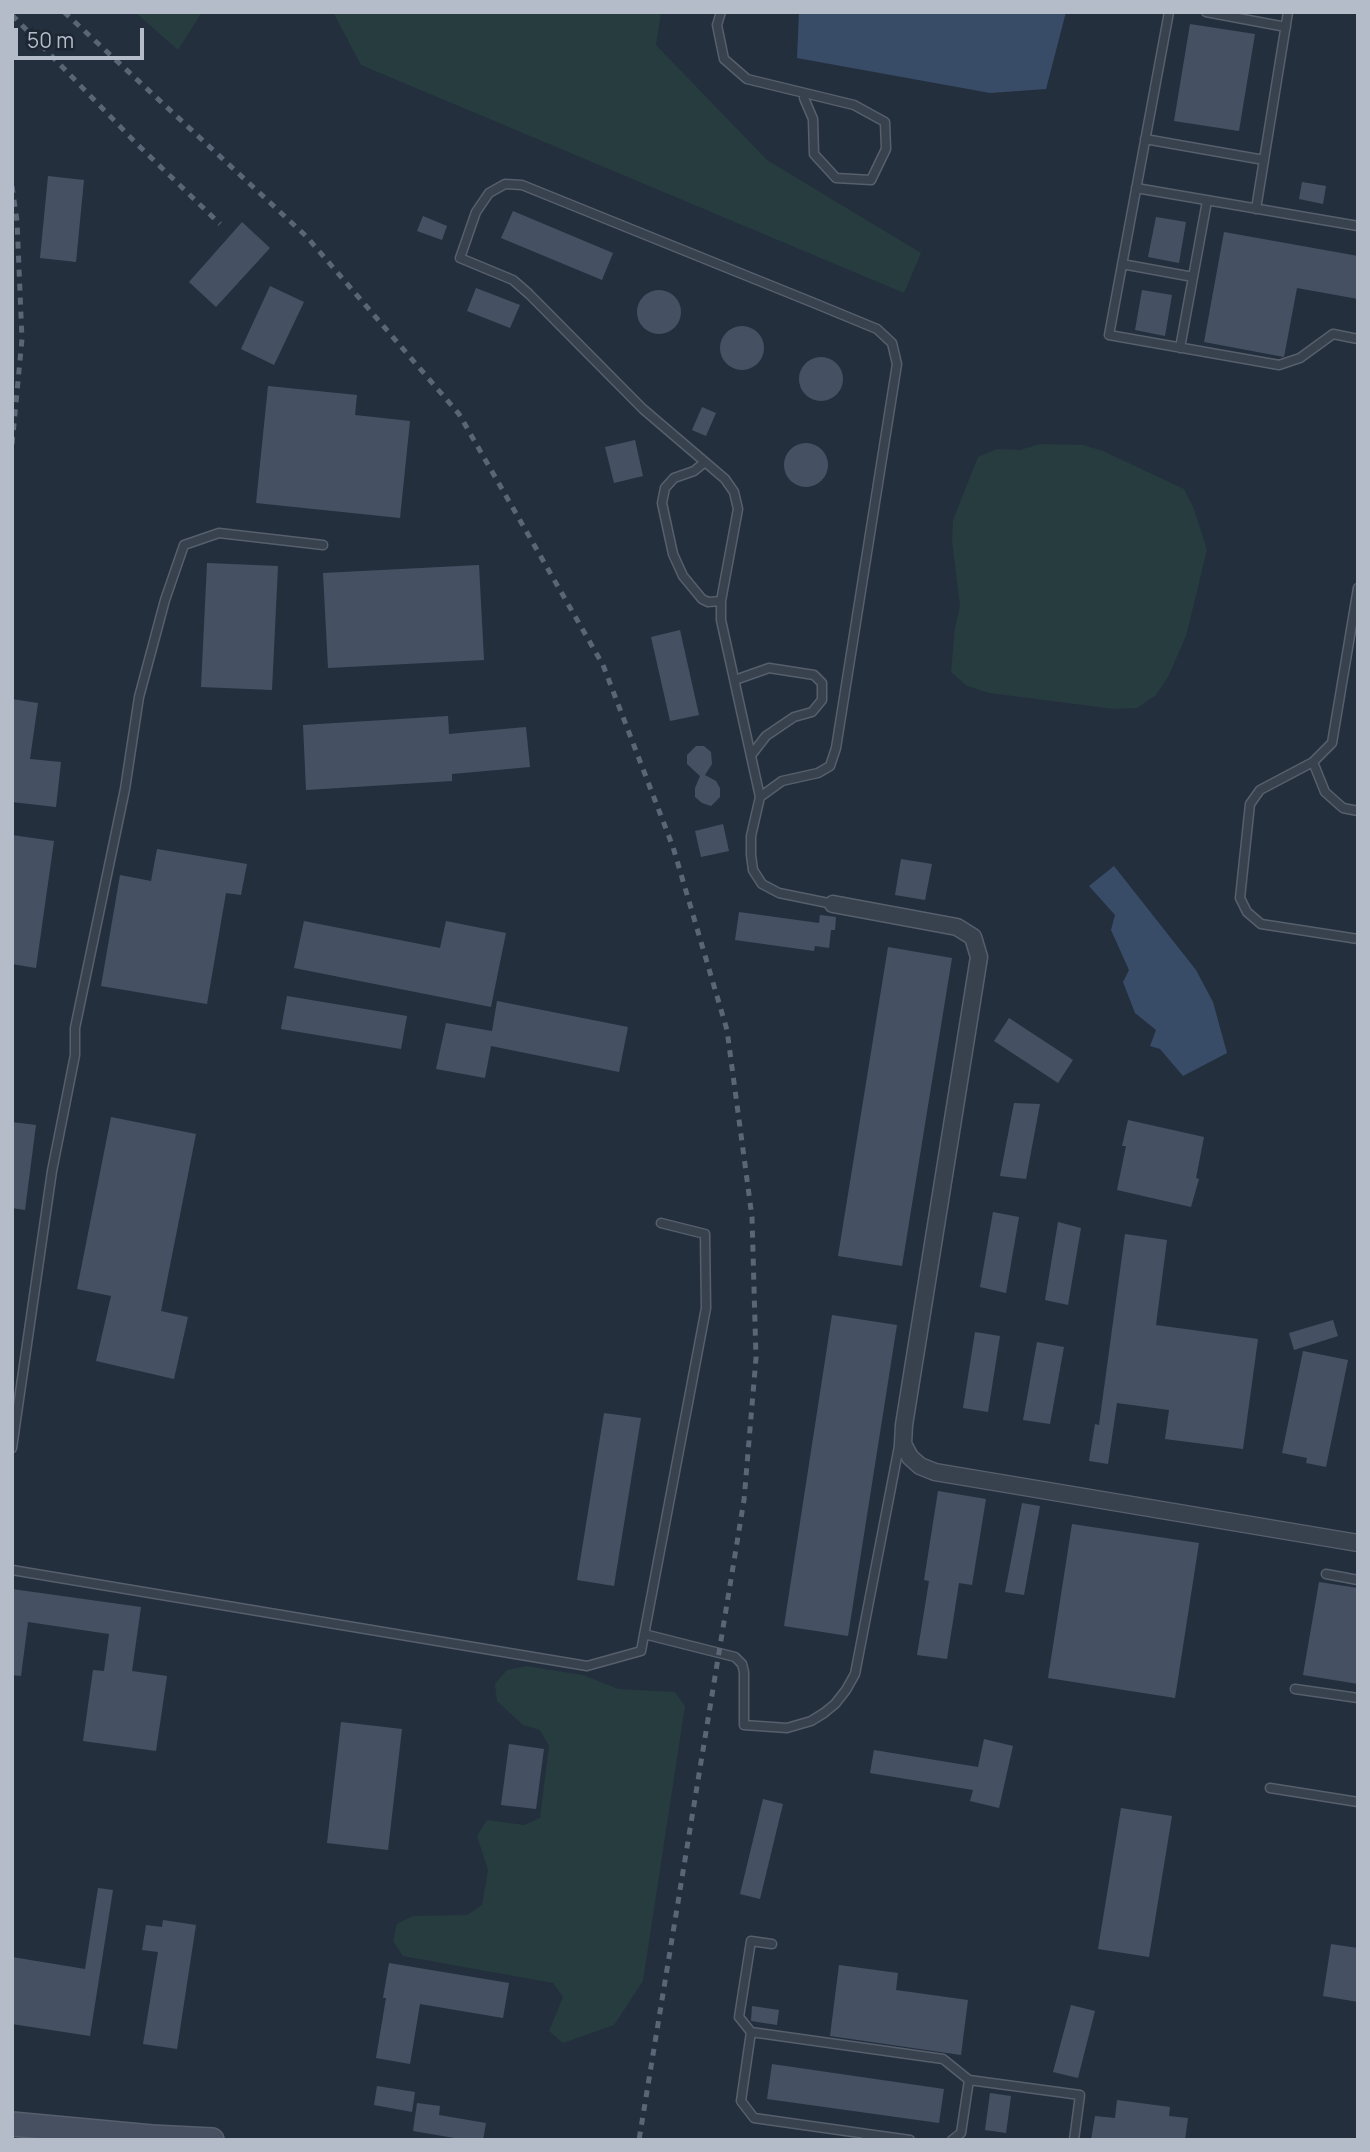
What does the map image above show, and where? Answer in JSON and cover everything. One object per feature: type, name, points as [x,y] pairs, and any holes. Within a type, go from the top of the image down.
[{"type":"main road","points":[[12,2124],[212,2140]]},
{"type":"street","points":[[833,904],[957,927],[973,937],[979,957],[904,1425],[903,1444],[910,1457],[920,1466],[935,1472],[1358,1544]]},
{"type":"lane","points":[[721,12],[717,25],[724,59],[747,79],[854,105],[885,122],[886,149],[871,180],[836,178],[814,154],[813,119],[804,98]]},
{"type":"lane","points":[[1169,12],[1109,335],[1279,365],[1300,358],[1333,334],[1358,339]]},
{"type":"lane","points":[[1206,12],[1286,27]]},
{"type":"lane","points":[[1256,209],[1288,12]]},
{"type":"lane","points":[[1145,138],[1264,160]]},
{"type":"lane","points":[[760,797],[782,781],[818,774],[831,766],[897,364],[892,343],[877,330],[522,185],[505,184],[489,193],[476,212],[460,258],[513,280],[643,410],[725,480],[734,492],[738,509],[721,601],[721,620],[760,797],[751,836],[753,870],[762,884],[779,893],[833,904]]},
{"type":"lane","points":[[1136,188],[1358,226]]},
{"type":"lane","points":[[1180,348],[1207,201]]},
{"type":"lane","points":[[1122,264],[1193,277]]},
{"type":"lane","points":[[705,462],[694,471],[674,478],[665,488],[662,503],[673,554],[683,576],[702,599],[708,602],[721,601]]},
{"type":"lane","points":[[12,1448],[52,1171],[75,1055],[75,1028],[125,789],[139,697],[165,600],[184,545],[219,533],[323,545]]},
{"type":"lane","points":[[1358,588],[1332,743],[1313,762],[1260,790],[1250,804],[1240,898],[1247,912],[1261,923],[1358,939]]},
{"type":"lane","points":[[735,680],[769,668],[814,675],[822,683],[822,700],[812,712],[794,717],[766,736],[752,754]]},
{"type":"lane","points":[[1313,762],[1325,792],[1343,808],[1358,811]]},
{"type":"lane","points":[[12,1570],[587,1666],[641,1651],[706,1308],[705,1234],[661,1223]]},
{"type":"lane","points":[[644,1634],[735,1657],[742,1664],[744,1672],[744,1725],[787,1728],[811,1721],[824,1713],[835,1704],[855,1674],[904,1425]]},
{"type":"lane","points":[[1326,1574],[1358,1580]]},
{"type":"lane","points":[[1295,1689],[1358,1698]]},
{"type":"lane","points":[[1270,1788],[1358,1802]]},
{"type":"lane","points":[[772,1944],[751,1941],[738,2017],[751,2032],[943,2059],[969,2080],[1080,2095],[1074,2140]]},
{"type":"lane","points":[[751,2032],[741,2101],[754,2118],[866,2137],[910,2140]]},
{"type":"lane","points":[[952,2140],[961,2133],[969,2080]]},
{"type":"green space","points":[[135,12],[202,12],[178,50]]},
{"type":"green space","points":[[333,12],[661,12],[656,45],[767,160],[921,253],[904,293],[361,65]]},
{"type":"green space","points":[[1040,444],[1083,445],[1103,451],[1184,489],[1194,509],[1207,550],[1186,636],[1168,677],[1156,695],[1137,708],[1114,709],[989,693],[967,686],[951,672],[960,606],[952,541],[953,520],[978,457],[997,449],[1020,450]]},
{"type":"green space","points":[[526,1666],[583,1675],[618,1689],[675,1692],[685,1706],[643,1981],[614,2025],[563,2043],[549,2031],[563,1997],[553,1983],[403,1956],[393,1941],[397,1924],[413,1916],[467,1915],[482,1905],[488,1870],[477,1836],[487,1820],[524,1825],[540,1818],[549,1746],[540,1730],[523,1725],[497,1701],[495,1684],[507,1670]]},
{"type":"water","points":[[799,12],[1066,12],[1046,89],[990,93],[797,58]]},
{"type":"water","points":[[1114,866],[1196,970],[1213,1002],[1227,1053],[1183,1076],[1160,1049],[1150,1046],[1156,1030],[1135,1013],[1123,982],[1129,970],[1111,930],[1115,915],[1089,886]]},
{"type":"building","points":[[1190,24],[1255,34],[1239,131],[1174,121]]},
{"type":"building","points":[[48,176],[84,180],[76,262],[40,258]]},
{"type":"building","points":[[1302,182],[1326,186],[1323,204],[1299,199]]},
{"type":"building","points":[[513,211],[613,253],[602,280],[501,238]]},
{"type":"building","points":[[423,216],[447,226],[442,240],[417,231]]},
{"type":"building","points":[[1156,217],[1186,222],[1179,263],[1148,257]]},
{"type":"building","points":[[242,222],[270,248],[216,307],[189,282]]},
{"type":"building","points":[[1224,232],[1358,256],[1358,299],[1297,288],[1284,357],[1204,342]]},
{"type":"building","points":[[270,286],[304,302],[274,365],[241,349]]},
{"type":"building","points":[[476,288],[520,305],[510,328],[467,311]]},
{"type":"building","points":[[659,290],[668,291],[675,296],[680,303],[680,321],[675,328],[668,333],[659,334],[650,333],[643,328],[638,321],[637,312],[638,303],[643,296],[650,291]]},
{"type":"building","points":[[1142,290],[1172,295],[1165,336],[1135,330]]},
{"type":"building","points":[[742,326],[751,327],[758,332],[763,339],[763,357],[758,364],[751,369],[742,370],[733,369],[726,364],[721,357],[720,348],[721,339],[726,332],[733,327]]},
{"type":"building","points":[[821,357],[830,358],[837,363],[842,370],[842,388],[837,395],[830,400],[821,401],[812,400],[805,395],[800,388],[799,379],[800,370],[805,363],[812,358]]},
{"type":"building","points":[[268,386],[357,395],[355,415],[410,421],[400,518],[256,503]]},
{"type":"building","points":[[702,407],[716,413],[706,436],[692,430]]},
{"type":"building","points":[[635,440],[643,476],[614,483],[605,447]]},
{"type":"building","points":[[806,443],[815,444],[822,449],[827,456],[827,474],[822,481],[815,486],[806,487],[797,486],[790,481],[785,474],[784,465],[785,456],[790,449],[797,444]]},
{"type":"building","points":[[207,563],[278,566],[272,690],[201,687]]},
{"type":"building","points":[[479,565],[484,660],[328,668],[323,573]]},
{"type":"building","points":[[680,630],[699,715],[670,721],[651,637]]},
{"type":"building","points":[[12,699],[38,703],[30,759],[61,762],[56,807],[12,802]]},
{"type":"building","points":[[448,716],[449,734],[526,727],[530,767],[452,774],[452,781],[306,790],[303,725]]},
{"type":"building","points":[[696,746],[704,746],[711,752],[712,764],[705,775],[716,781],[720,788],[720,797],[711,806],[695,797],[700,776],[687,764],[687,755]]},
{"type":"building","points":[[723,824],[729,851],[701,857],[695,831]]},
{"type":"building","points":[[12,835],[54,841],[36,968],[12,964]]},
{"type":"building","points":[[157,849],[247,864],[241,895],[226,893],[207,1004],[101,986],[120,875],[151,881]]},
{"type":"building","points":[[901,859],[932,864],[925,900],[895,895]]},
{"type":"building","points":[[739,912],[819,923],[820,915],[836,917],[835,930],[831,930],[829,948],[815,946],[814,951],[735,940]]},
{"type":"building","points":[[304,921],[440,948],[446,921],[506,933],[491,1007],[294,968]]},
{"type":"building","points":[[888,947],[952,958],[902,1266],[838,1256]]},
{"type":"building","points":[[287,996],[407,1016],[401,1049],[281,1029]]},
{"type":"building","points":[[497,1001],[628,1027],[619,1072],[491,1046],[485,1078],[436,1069],[446,1023],[492,1031]]},
{"type":"building","points":[[1009,1018],[1073,1060],[1058,1083],[994,1041]]},
{"type":"building","points":[[1014,1103],[1040,1104],[1026,1179],[1000,1176]]},
{"type":"building","points":[[111,1117],[196,1134],[161,1311],[188,1317],[174,1379],[96,1361],[111,1296],[77,1289]]},
{"type":"building","points":[[1128,1120],[1204,1137],[1196,1178],[1199,1179],[1191,1207],[1117,1190]]},
{"type":"building","points":[[12,1122],[36,1125],[25,1210],[12,1208]]},
{"type":"building","points":[[993,1212],[1019,1217],[1006,1293],[980,1287]]},
{"type":"building","points":[[1058,1222],[1081,1228],[1068,1305],[1045,1300]]},
{"type":"building","points":[[1125,1234],[1167,1240],[1156,1325],[1258,1339],[1243,1449],[1165,1439],[1169,1410],[1117,1403],[1108,1464],[1089,1461],[1095,1424],[1099,1425]]},
{"type":"building","points":[[832,1315],[897,1325],[848,1636],[784,1626]]},
{"type":"building","points":[[1333,1320],[1338,1336],[1294,1350],[1289,1333]]},
{"type":"building","points":[[975,1332],[1000,1336],[988,1412],[963,1408]]},
{"type":"building","points":[[1037,1342],[1064,1347],[1050,1424],[1023,1420]]},
{"type":"building","points":[[1303,1351],[1348,1360],[1326,1467],[1306,1463],[1307,1458],[1282,1453]]},
{"type":"building","points":[[604,1413],[641,1418],[614,1586],[577,1580]]},
{"type":"building","points":[[938,1491],[986,1499],[972,1585],[959,1583],[947,1659],[917,1655],[929,1581],[924,1580]]},
{"type":"building","points":[[1022,1503],[1040,1506],[1024,1595],[1005,1592]]},
{"type":"building","points":[[1072,1524],[1199,1543],[1175,1698],[1048,1678]]},
{"type":"building","points":[[1319,1582],[1358,1588],[1358,1684],[1303,1675]]},
{"type":"building","points":[[12,1589],[141,1607],[132,1671],[167,1676],[156,1751],[83,1741],[93,1670],[104,1671],[109,1634],[28,1622],[21,1676],[12,1675]]},
{"type":"building","points":[[341,1722],[402,1729],[388,1850],[327,1843]]},
{"type":"building","points":[[984,1739],[1013,1746],[999,1808],[970,1801],[973,1790],[870,1773],[874,1750],[978,1767]]},
{"type":"building","points":[[509,1744],[544,1749],[536,1809],[501,1805]]},
{"type":"building","points":[[763,1799],[783,1804],[760,1899],[740,1894]]},
{"type":"building","points":[[1121,1808],[1172,1816],[1149,1957],[1098,1949]]},
{"type":"building","points":[[98,1888],[113,1890],[90,2036],[12,2024],[12,1957],[85,1969]]},
{"type":"building","points":[[163,1920],[196,1925],[177,2049],[143,2044],[158,1952],[142,1950],[146,1925],[162,1927]]},
{"type":"building","points":[[1331,1944],[1358,1948],[1358,2002],[1323,1996]]},
{"type":"building","points":[[389,1963],[509,1983],[503,2018],[420,2004],[410,2064],[376,2058]]},
{"type":"building","points":[[839,1965],[898,1973],[896,1990],[968,2000],[961,2055],[830,2036]]},
{"type":"building","points":[[1071,2005],[1095,2011],[1078,2078],[1053,2072]]},
{"type":"building","points":[[752,2006],[779,2010],[777,2025],[751,2021]]},
{"type":"building","points":[[772,2064],[944,2089],[939,2123],[767,2099]]},
{"type":"building","points":[[377,2086],[415,2092],[412,2112],[374,2105]]},
{"type":"building","points":[[990,2093],[1011,2096],[1006,2133],[985,2130]]},
{"type":"building","points":[[1117,2100],[1170,2107],[1169,2116],[1188,2118],[1185,2140],[1091,2140],[1095,2116],[1115,2118]]},
{"type":"building","points":[[417,2103],[440,2106],[439,2115],[486,2123],[483,2140],[466,2140],[413,2131]]},
{"type":"railway","points":[[64,12],[306,236],[459,414],[603,665],[673,847],[727,1030],[752,1217],[756,1358],[744,1500],[639,2140]]},
{"type":"railway","points":[[12,15],[137,144],[220,224]]},
{"type":"railway","points":[[12,186],[17,221],[22,339],[12,445]]}]
